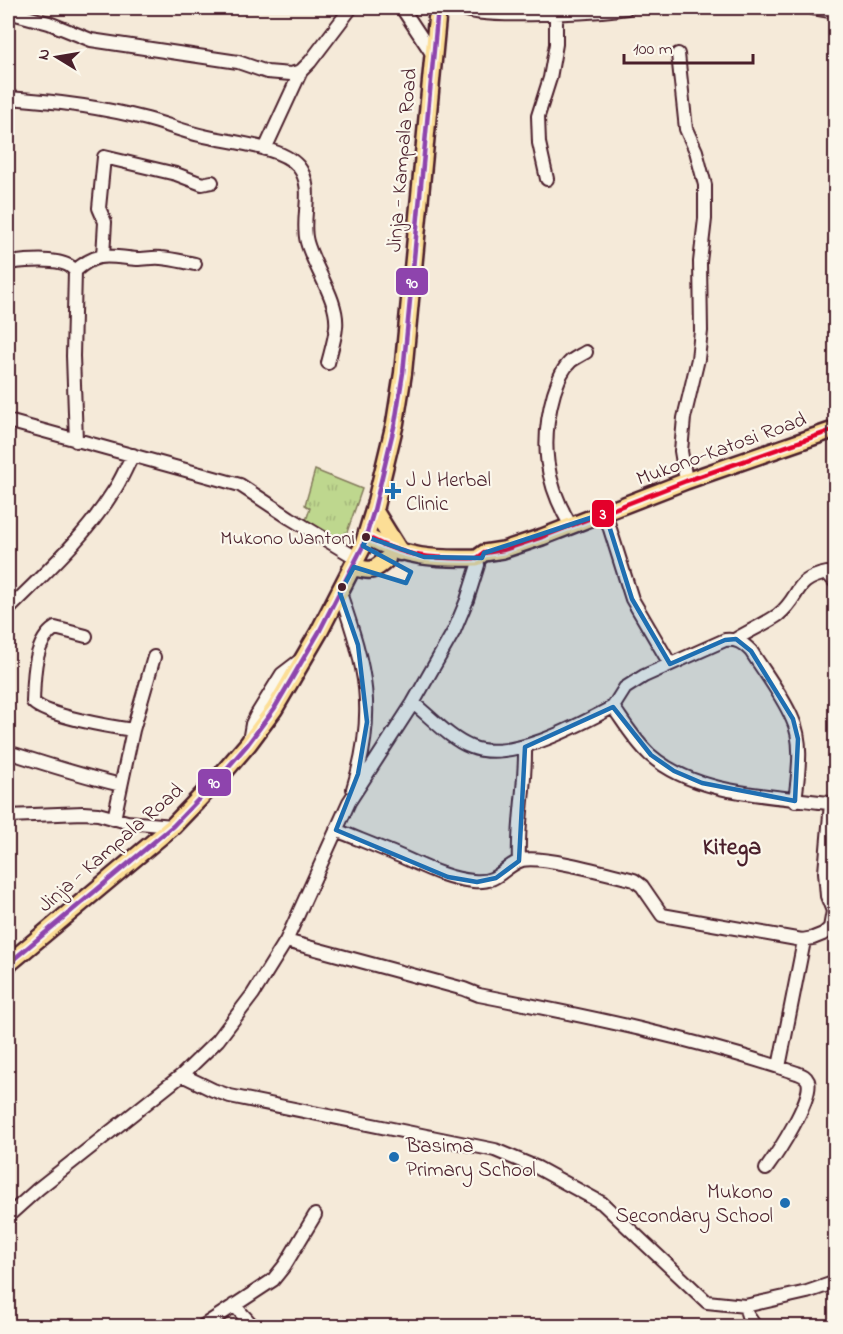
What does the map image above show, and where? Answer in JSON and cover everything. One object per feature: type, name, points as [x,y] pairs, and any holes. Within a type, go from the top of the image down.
[{"type":"highway","name":"Jinja - Kampala Road","points":[[8,964],[173,826],[218,780],[274,709],[307,654],[360,552],[374,510],[395,423],[403,373],[438,8]]},
{"type":"highway","points":[[360,552],[368,572],[378,568],[394,556],[374,510]]},
{"type":"main road","name":"Mukono-Katosi Road","points":[[360,552],[390,549],[394,556],[441,567],[459,568],[686,481],[836,429]]},
{"type":"street","points":[[265,149],[301,71],[324,45],[351,8]]},
{"type":"street","points":[[402,8],[433,55]]},
{"type":"street","points":[[462,8],[488,14],[556,13],[627,8]]},
{"type":"street","points":[[813,8],[832,10]]},
{"type":"street","points":[[8,12],[49,23],[91,40],[238,62],[267,72],[291,74],[301,71]]},
{"type":"street","points":[[548,180],[538,143],[538,116],[556,44],[556,13]]},
{"type":"street","points":[[678,54],[686,129],[696,151],[705,185],[705,219],[700,262],[701,331],[698,359],[684,418],[681,450],[686,481]]},
{"type":"street","points":[[8,98],[88,106],[147,119],[201,136],[265,149],[282,155],[298,166],[307,184],[306,240],[323,283],[334,303],[337,326],[328,363]]},
{"type":"street","points":[[103,256],[105,222],[99,208],[104,157],[176,174],[202,184],[212,182]]},
{"type":"street","points":[[75,271],[85,262],[111,254],[143,259],[160,258],[195,264]]},
{"type":"street","points":[[8,263],[61,262],[71,265],[75,271],[73,356],[76,441]]},
{"type":"street","points":[[571,526],[561,510],[552,484],[545,449],[546,427],[560,375],[570,362],[586,352]]},
{"type":"street","points":[[8,422],[240,485],[290,518],[360,552]]},
{"type":"street","points":[[8,610],[68,550],[95,518],[114,491],[133,455]]},
{"type":"street","points":[[605,513],[632,599],[670,664]]},
{"type":"street","points":[[8,1216],[38,1189],[182,1075],[218,1040],[253,994],[286,941],[349,802],[413,703],[454,631],[480,559]]},
{"type":"street","points":[[413,703],[470,747],[481,751],[525,747],[574,728],[613,707],[625,688],[644,676],[725,640],[736,639],[776,616],[791,603],[801,584],[812,576],[827,573],[836,583]]},
{"type":"street","points":[[340,593],[358,645],[367,705],[365,744],[349,802]]},
{"type":"street","points":[[86,636],[55,628],[50,632],[36,663],[33,702],[37,707],[61,715],[133,730]]},
{"type":"street","points":[[736,639],[751,651],[793,719],[798,739],[795,801]]},
{"type":"street","points":[[114,819],[133,730],[154,657]]},
{"type":"street","points":[[336,830],[447,877],[482,882],[495,878],[519,861],[536,859],[634,879],[642,886],[662,915],[802,940],[823,934],[830,928],[833,911],[827,896],[825,872],[833,804],[795,801],[702,783],[674,771],[651,755],[631,734],[613,707]]},
{"type":"street","points":[[519,861],[526,769],[525,747]]},
{"type":"street","points":[[8,752],[86,777],[121,785]]},
{"type":"street","points":[[8,816],[83,813],[127,822],[173,826]]},
{"type":"street","points":[[779,1067],[799,969],[802,940]]},
{"type":"street","points":[[286,941],[464,988],[479,995],[595,1018],[734,1052],[806,1077],[809,1083],[808,1095],[791,1130],[766,1169]]},
{"type":"street","points":[[182,1075],[230,1096],[504,1153],[538,1168],[602,1203],[707,1302],[745,1306],[807,1292],[836,1282]]},
{"type":"street","points":[[203,1326],[273,1280],[285,1265],[315,1215]]},
{"type":"street","points":[[234,1305],[254,1326]]},
{"type":"street","points":[[745,1306],[755,1326]]},
{"type":"highlighted area","points":[[605,513],[632,599],[670,664],[725,640],[736,639],[751,651],[793,719],[798,739],[795,801],[702,783],[674,771],[651,755],[613,707],[525,747],[519,861],[496,878],[477,882],[448,877],[336,830],[358,774],[367,722],[358,645],[340,593],[354,567],[406,583],[411,572],[363,546],[367,537],[424,557],[482,558],[484,553]]},
{"type":"green space","points":[[315,470],[362,489],[341,545],[304,527],[310,508],[305,505]]},
{"type":"transit line","name":"90","points":[[8,964],[173,826],[248,744],[274,709],[319,632],[363,546],[395,423],[403,373],[438,8]]},
{"type":"transit line","name":"3","points":[[367,537],[395,549],[421,556],[477,558],[484,553],[503,550],[542,537],[686,481],[836,429]]},
{"type":"place","name":"J J Herbal Clinic","points":[[393,491]]},
{"type":"place","name":"Mukono Wantoni","points":[[366,537]]},
{"type":"place","name":"Basima Primary School","points":[[394,1157]]},
{"type":"place","name":"Mukono Secondary School","points":[[785,1203]]},
{"type":"district","name":"Kitega","points":[[732,846]]}]
